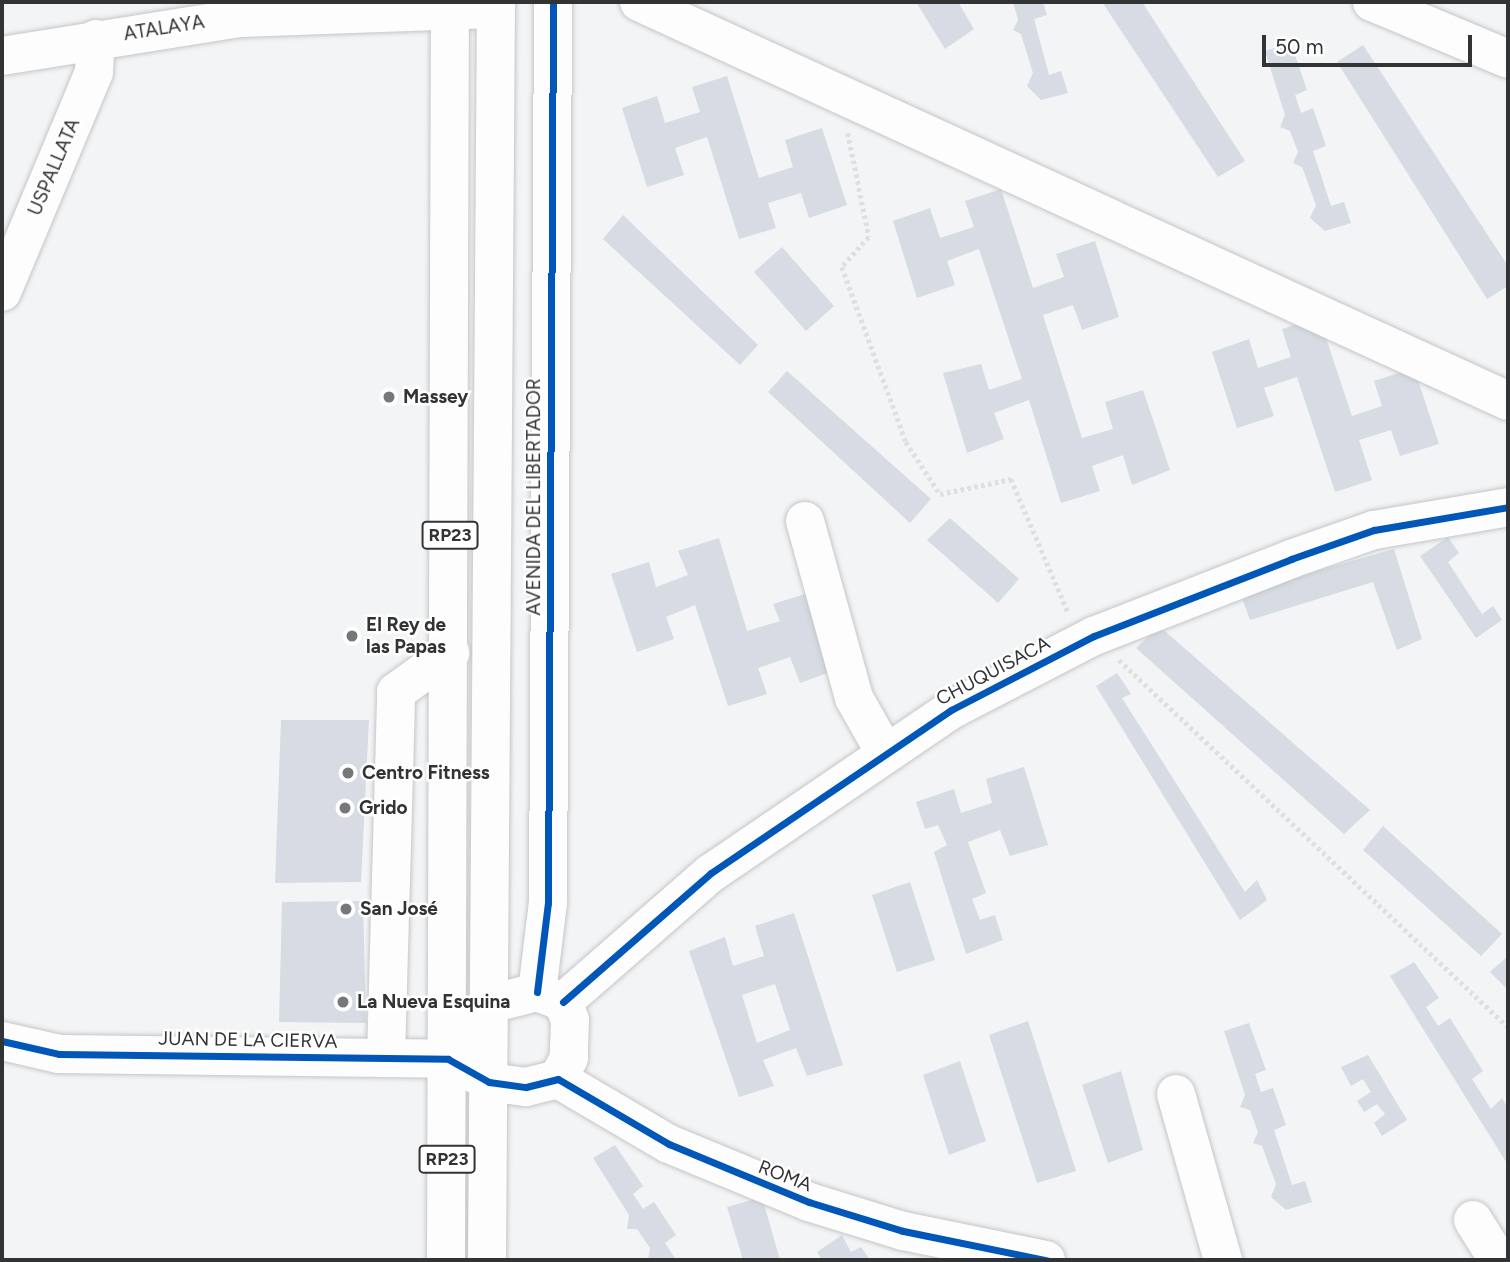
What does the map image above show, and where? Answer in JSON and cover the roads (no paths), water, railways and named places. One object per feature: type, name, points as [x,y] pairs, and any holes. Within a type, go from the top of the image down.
[{"type":"street","name":"AVENIDA DEL LIBERTADOR","points":[[550,997],[548,903],[553,2]]},
{"type":"street","points":[[639,2],[1508,401]]},
{"type":"street","points":[[1373,2],[1508,59]]},
{"type":"street","name":"ATALAYA","points":[[2,56],[238,18],[379,8],[496,5]]},
{"type":"street","name":"RP23","points":[[487,1260],[496,5]]},
{"type":"street","name":"RP23","points":[[446,1260],[450,7]]},
{"type":"street","name":"USPALLATA","points":[[2,292],[94,72],[96,39]]},
{"type":"street","name":"CHUQUISACA","points":[[550,997],[711,873],[884,751],[1094,636],[1374,530],[1508,507]]},
{"type":"street","points":[[805,521],[854,698],[884,751]]},
{"type":"street","points":[[386,1058],[396,692],[450,653]]},
{"type":"street","points":[[448,1059],[490,1004],[550,997],[572,1039],[558,1079],[526,1087],[489,1082]]},
{"type":"street","name":"JUAN DE LA CIERVA","points":[[2,1041],[59,1054],[448,1059],[489,1082]]},
{"type":"street","name":"ROMA","points":[[558,1079],[669,1144],[809,1202],[903,1231],[1046,1260]]},
{"type":"street","points":[[1176,1094],[1223,1260]]},
{"type":"street","points":[[1474,1220],[1498,1260]]},
{"type":"place","name":"Massey","points":[[389,397]]},
{"type":"place","name":"El Rey de las Papas","points":[[352,636]]},
{"type":"place","name":"Centro Fitness","points":[[348,773]]},
{"type":"place","name":"Grido","points":[[345,808]]},
{"type":"place","name":"San José","points":[[346,909]]},
{"type":"place","name":"La Nueva Esquina","points":[[343,1002]]}]
